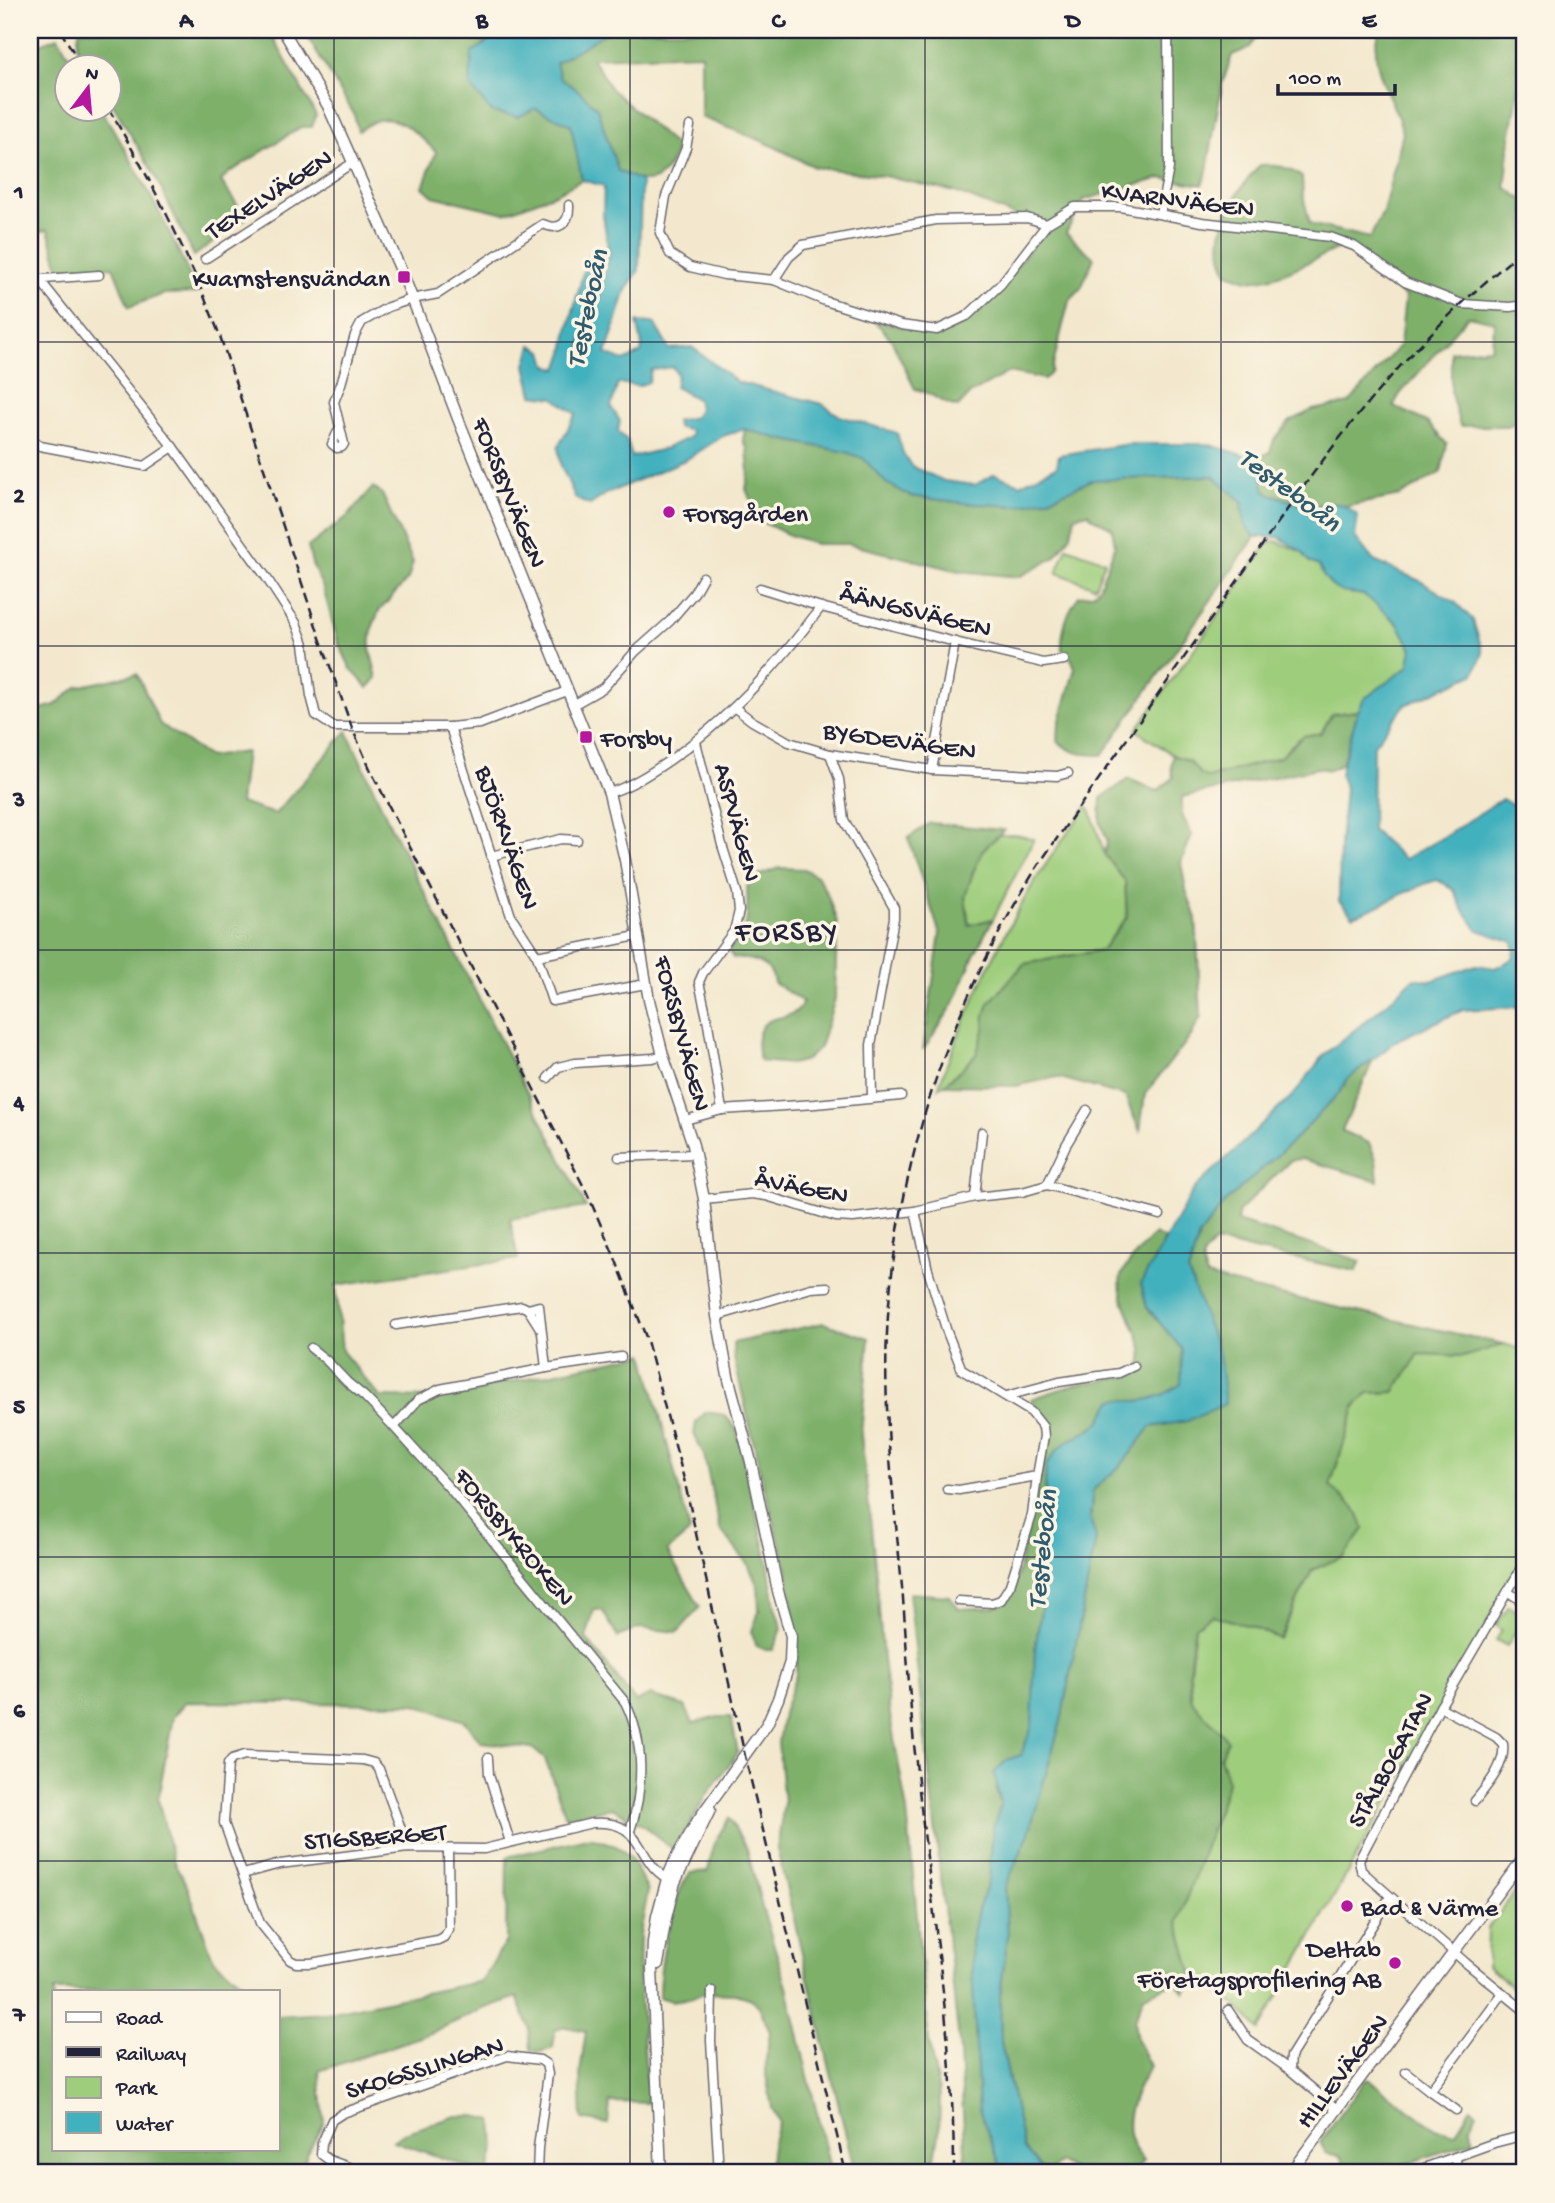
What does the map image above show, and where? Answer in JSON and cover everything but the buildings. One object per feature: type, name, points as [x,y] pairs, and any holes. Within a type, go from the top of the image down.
[{"type":"street","name":"FORSBYVÄGEN","points":[[283,30],[328,106],[354,162],[412,299],[609,793],[620,832],[646,984],[663,1055],[685,1120],[704,1199],[717,1316],[728,1376],[751,1462],[778,1591],[789,1629],[792,1651],[787,1675],[767,1724],[722,1788],[671,1881],[654,2001],[662,2173]]},
{"type":"street","points":[[1160,214],[1169,168],[1168,30]]},
{"type":"street","name":"KVARNVÄGEN","points":[[690,126],[686,148],[666,196],[660,233],[670,254],[690,267],[724,275],[774,280],[825,301],[901,325],[937,331],[967,316],[1001,284],[1047,224],[1076,207],[1120,207],[1275,232],[1329,237],[1354,246],[1405,282],[1462,304],[1510,307],[1525,305]]},
{"type":"street","name":"TEXELVÄGEN","points":[[205,259],[354,162]]},
{"type":"street","points":[[340,427],[334,401],[358,328],[371,316],[412,299],[438,295],[543,224],[550,228],[559,227],[566,222],[569,205]]},
{"type":"street","points":[[774,280],[789,257],[803,245],[936,220],[1027,218],[1047,224]]},
{"type":"street","points":[[34,280],[99,275]]},
{"type":"street","points":[[34,280],[173,447],[296,623],[304,644],[316,715],[333,727],[450,727],[480,724],[567,691]]},
{"type":"street","points":[[30,439],[40,446],[145,466],[173,447]]},
{"type":"street","points":[[573,705],[603,688],[635,652],[670,621],[694,593],[703,577]]},
{"type":"street","name":"ÅÄNGSVÄGEN","points":[[760,588],[954,642],[1044,663],[1063,660]]},
{"type":"street","points":[[609,793],[648,775],[696,742],[735,708],[773,668],[821,607]]},
{"type":"street","points":[[932,770],[954,642]]},
{"type":"street","name":"BYGDEVÄGEN","points":[[735,708],[789,742],[830,754],[932,770],[1057,776],[1068,773]]},
{"type":"street","name":"BJÖRKVÄGEN","points":[[450,727],[511,916],[537,956],[552,1001],[646,984]]},
{"type":"street","name":"ASPVÄGEN","points":[[696,742],[737,892],[739,911],[734,931],[699,982],[722,1110]]},
{"type":"street","points":[[830,754],[839,779],[844,820],[894,908],[871,1045],[872,1098]]},
{"type":"street","points":[[491,856],[561,839],[577,840]]},
{"type":"street","points":[[537,956],[637,936]]},
{"type":"street","points":[[548,1078],[558,1067],[575,1063],[663,1055]]},
{"type":"street","points":[[685,1120],[722,1110],[901,1096]]},
{"type":"street","points":[[1047,1185],[1087,1110]]},
{"type":"street","points":[[975,1197],[982,1132]]},
{"type":"street","points":[[619,1157],[694,1154]]},
{"type":"street","name":"ÅVÄGEN","points":[[704,1199],[752,1194],[836,1217],[853,1218],[915,1211],[975,1197],[1022,1192],[1047,1185],[1160,1215]]},
{"type":"street","points":[[915,1211],[928,1270],[962,1370],[1031,1412],[1043,1427],[1044,1436],[1032,1515],[1010,1585],[1001,1600],[992,1603],[959,1601]]},
{"type":"street","points":[[717,1316],[811,1288],[827,1287]]},
{"type":"street","points":[[396,1325],[522,1306],[538,1306],[546,1368]]},
{"type":"street","name":"FORSBYKROKEN","points":[[311,1349],[326,1360],[394,1427],[452,1491],[625,1702],[634,1721],[639,1742],[640,1788],[630,1831]]},
{"type":"street","points":[[394,1427],[418,1400],[440,1389],[546,1368],[621,1357]]},
{"type":"street","points":[[1007,1396],[1059,1382],[1119,1373],[1135,1366]]},
{"type":"street","points":[[947,1489],[959,1490],[1037,1476]]},
{"type":"street","name":"STÅLBOGATAN","points":[[1525,1562],[1440,1707],[1359,1860],[1361,1870],[1525,2011]]},
{"type":"street","points":[[1508,1592],[1525,1603]]},
{"type":"street","points":[[1440,1707],[1496,1737],[1503,1744],[1503,1752],[1493,1778],[1475,1801]]},
{"type":"street","points":[[408,1848],[383,1776],[374,1763],[363,1760],[245,1755],[232,1759],[228,1764],[224,1823],[260,1923],[290,1960],[296,1963],[311,1963],[444,1937],[449,1929],[448,1849]]},
{"type":"street","points":[[488,1758],[489,1775],[510,1842]]},
{"type":"street","name":"STIGSBERGET","points":[[243,1874],[280,1864],[408,1848],[484,1849],[592,1823],[607,1822],[630,1831]]},
{"type":"street","points":[[630,1831],[659,1875],[671,1881]]},
{"type":"street","name":"HILLEVÄGEN","points":[[1290,2173],[1525,1856]]},
{"type":"street","points":[[1290,2070],[1291,2056],[1390,1896]]},
{"type":"street","points":[[712,1992],[711,2041],[719,2173]]},
{"type":"street","points":[[1430,2091],[1503,1993]]},
{"type":"street","points":[[1228,2010],[1248,2040],[1290,2070],[1338,2110]]},
{"type":"street","name":"SKOGSSLINGAN","points":[[365,2173],[329,2160],[321,2154],[322,2143],[332,2120],[343,2113],[507,2056],[540,2060],[546,2064],[548,2074],[537,2173]]},
{"type":"street","points":[[1406,2072],[1456,2110]]},
{"type":"street","points":[[1410,2173],[1494,2143],[1525,2135]]},
{"type":"street","points":[[1456,2157],[1457,2173]]},
{"type":"green space","points":[[269,30],[316,115],[312,127],[301,127],[229,173],[221,181],[246,218],[194,256],[155,176],[122,120],[122,52],[81,52],[77,46],[79,31]]},
{"type":"green space","points":[[303,30],[505,30],[483,44],[518,117],[535,108],[571,125],[582,180],[555,194],[505,213],[433,196],[423,187],[436,152],[410,128],[395,121],[378,120],[358,131],[354,114]]},
{"type":"green space","points":[[610,30],[1261,30],[1249,48],[1232,55],[1222,85],[1206,176],[1202,185],[1161,178],[1083,200],[1066,233],[1094,258],[1081,288],[1069,301],[1051,373],[1044,379],[1009,372],[970,394],[958,407],[915,389],[891,339],[874,320],[926,331],[944,331],[957,327],[1000,288],[1046,228],[955,192],[884,176],[814,167],[767,143],[701,117],[701,54],[592,58],[611,89],[677,147],[669,166],[654,180],[639,180],[628,176],[618,171],[597,108],[560,78],[556,63]]},
{"type":"green space","points":[[1380,30],[1525,30],[1505,187],[1525,201],[1525,416],[1509,426],[1460,426],[1451,393],[1451,352],[1491,348],[1495,322],[1468,316],[1400,394],[1393,406],[1427,422],[1447,444],[1441,472],[1400,496],[1348,506],[1327,502],[1310,508],[1265,492],[1257,459],[1270,452],[1274,440],[1289,422],[1312,410],[1349,403],[1400,345],[1405,297],[1359,256],[1338,248],[1268,278],[1248,280],[1227,273],[1220,243],[1222,229],[1233,202],[1250,177],[1260,165],[1272,165],[1302,177],[1310,224],[1370,238],[1383,212],[1403,133],[1377,62],[1376,47]]},
{"type":"green space","points":[[58,37],[67,52],[52,52],[52,122],[109,122],[176,245],[197,293],[164,294],[129,307],[113,267],[60,271],[48,230],[30,234],[30,48]]},
{"type":"green space","points":[[745,429],[846,452],[863,458],[910,496],[963,503],[1015,506],[1051,498],[1092,480],[1213,476],[1242,502],[1245,525],[1255,537],[1102,755],[1078,753],[1058,741],[1059,724],[1075,668],[1071,658],[1062,650],[1063,636],[1068,615],[1079,596],[1092,594],[1099,588],[1115,546],[1112,528],[1091,517],[1089,513],[1075,516],[1071,535],[1055,557],[1019,577],[959,571],[848,544],[816,544],[762,522],[755,511],[746,489],[749,473],[747,448],[743,440]]},
{"type":"green space","points":[[373,487],[382,494],[413,562],[408,579],[379,611],[372,628],[370,649],[377,678],[368,688],[351,669],[338,642],[308,547],[348,516]]},
{"type":"green space","points":[[1275,541],[1302,552],[1309,562],[1320,566],[1324,577],[1349,593],[1369,598],[1398,624],[1412,649],[1411,663],[1398,676],[1369,696],[1358,711],[1332,714],[1321,733],[1297,740],[1280,757],[1208,778],[1200,774],[1189,761],[1176,757],[1136,730],[1267,544]]},
{"type":"green space","points":[[1067,547],[1105,561],[1095,587],[1057,573]]},
{"type":"green space","points":[[137,674],[160,724],[209,757],[246,752],[240,803],[275,814],[347,731],[392,829],[586,1207],[510,1219],[518,1259],[336,1285],[342,1351],[380,1397],[433,1398],[644,1354],[690,1532],[667,1551],[700,1607],[678,1632],[639,1628],[618,1637],[602,1610],[594,1610],[586,1638],[636,1702],[650,1695],[685,1706],[693,1723],[731,1717],[738,1753],[708,1793],[675,1851],[644,1826],[612,1808],[566,1817],[545,1759],[532,1748],[481,1742],[464,1721],[415,1704],[185,1702],[173,1717],[158,1799],[173,1860],[187,1886],[213,1959],[250,1990],[52,1990],[52,2150],[280,2150],[280,2016],[329,2013],[482,1981],[506,1941],[507,1857],[591,1837],[616,1846],[630,1857],[648,1891],[640,1934],[639,1978],[648,2103],[610,2102],[608,2124],[582,2119],[580,2072],[586,2031],[566,2027],[555,2030],[553,2048],[541,2052],[531,2050],[529,2027],[517,1997],[426,2035],[319,2071],[324,2123],[300,2173],[30,2173],[30,712],[55,705],[77,687]]},
{"type":"green space","points":[[1358,711],[1342,764],[1330,770],[1317,768],[1182,797],[1182,815],[1192,835],[1181,862],[1186,890],[1196,918],[1201,1016],[1191,1036],[1145,1094],[1140,1131],[1125,1096],[1057,1077],[1016,1086],[944,1085],[976,1055],[989,1003],[1024,964],[1102,950],[1127,917],[1125,881],[1105,855],[1107,840],[1100,822],[1101,798],[1129,779],[1157,791],[1173,778],[1173,755],[1189,761],[1200,774],[1208,778],[1280,757],[1303,736],[1321,733],[1332,714]]},
{"type":"green space","points":[[1087,806],[1105,855],[1125,881],[1127,917],[1102,950],[1024,964],[985,1015],[984,1031],[976,1055],[938,1088],[968,1012],[1015,915]]},
{"type":"green space","points":[[930,823],[1004,830],[983,850],[965,897],[969,925],[993,919],[953,1005],[923,1050],[940,934],[908,838]]},
{"type":"green space","points":[[998,835],[1034,839],[993,919],[969,925],[965,897],[973,872],[983,850]]},
{"type":"green space","points":[[780,868],[804,869],[818,877],[837,922],[835,999],[820,1047],[806,1060],[791,1064],[760,1061],[758,1037],[762,1026],[767,1022],[793,1013],[803,1002],[774,983],[765,966],[753,960],[733,958],[729,951],[746,922],[748,883],[757,876]]},
{"type":"green space","points":[[1373,1060],[1342,1131],[1369,1143],[1376,1159],[1378,1181],[1302,1159],[1291,1160],[1239,1211],[1237,1221],[1361,1261],[1356,1271],[1215,1242],[1203,1257],[1207,1276],[1254,1289],[1503,1344],[1467,1356],[1419,1354],[1394,1392],[1368,1393],[1356,1405],[1330,1486],[1355,1508],[1364,1529],[1344,1556],[1312,1570],[1279,1639],[1253,1627],[1212,1615],[1195,1626],[1190,1663],[1190,1692],[1194,1703],[1228,1741],[1220,1757],[1228,1782],[1178,1922],[1193,1976],[1185,1993],[1175,1982],[1144,1996],[1134,2021],[1137,2041],[1150,2066],[1133,2101],[1128,2126],[1135,2149],[1144,2160],[1133,2173],[1078,2173],[1061,2163],[1050,2171],[1040,2167],[1024,2149],[1001,2041],[1000,1995],[1008,1933],[1005,1887],[1028,1836],[1061,1721],[1096,1538],[1090,1518],[1093,1490],[1122,1464],[1151,1427],[1187,1421],[1194,1287],[1188,1272],[1199,1236],[1225,1202],[1293,1141],[1339,1093],[1348,1079]]},
{"type":"green space","points":[[1155,1234],[1165,1240],[1141,1283],[1147,1308],[1182,1349],[1181,1384],[1148,1400],[1112,1401],[1100,1422],[1057,1450],[1046,1466],[1042,1603],[1035,1650],[1032,1726],[1021,1755],[1007,1760],[996,1790],[1001,1805],[993,1828],[989,1880],[978,1910],[971,1943],[979,2109],[1004,2173],[966,2173],[960,2052],[909,1593],[950,1596],[959,1609],[993,1607],[1007,1602],[1015,1585],[1044,1458],[1052,1436],[1046,1417],[1033,1406],[1031,1399],[1073,1385],[1131,1376],[1140,1366],[1143,1355],[1141,1343],[1124,1302],[1121,1276]]},
{"type":"green space","points":[[823,1323],[869,1338],[861,1435],[883,1659],[907,1811],[929,2044],[940,2096],[939,2135],[932,2173],[855,2173],[777,1849],[784,1803],[778,1743],[783,1713],[796,1675],[798,1647],[787,1569],[763,1483],[734,1358],[733,1343]]},
{"type":"green space","points":[[1503,1344],[1525,1350],[1525,1556],[1259,2030],[1236,2005],[1193,1976],[1178,1922],[1228,1782],[1220,1757],[1192,1700],[1190,1672],[1195,1626],[1212,1615],[1253,1627],[1279,1639],[1312,1570],[1344,1556],[1355,1508],[1330,1486],[1356,1405],[1368,1393],[1394,1392],[1419,1354],[1467,1356]]},
{"type":"green space","points":[[706,1412],[724,1415],[736,1428],[782,1629],[773,1650],[755,1645],[752,1631],[759,1611],[758,1587],[749,1566],[720,1529],[704,1455],[694,1434],[696,1422]]},
{"type":"green space","points":[[1509,1606],[1525,1617],[1507,1646],[1496,1640],[1502,1630],[1496,1626]]},
{"type":"green space","points":[[729,1818],[747,1849],[787,1987],[831,2173],[772,2173],[771,2153],[779,2122],[772,2108],[766,2075],[770,2032],[759,2006],[749,1998],[736,1994],[704,1993],[672,2001],[659,1997],[664,1950],[677,1898],[690,1873],[708,1871],[714,1843]]},
{"type":"green space","points":[[1525,1879],[1525,1997],[1487,1966],[1488,1928]]},
{"type":"green space","points":[[1368,2079],[1436,2129],[1455,2134],[1471,2107],[1477,2113],[1470,2126],[1474,2141],[1379,2173],[1348,2173],[1340,2156],[1326,2153],[1320,2142]]},
{"type":"green space","points":[[456,2116],[493,2120],[495,2147],[489,2170],[477,2170],[393,2141],[402,2134]]},
{"type":"water","name":"Testeboån","points":[[505,30],[610,30],[556,63],[560,78],[597,108],[618,171],[641,181],[639,270],[626,290],[606,354],[624,361],[641,353],[637,322],[654,323],[669,349],[692,347],[737,382],[822,404],[840,416],[897,433],[903,453],[911,466],[944,481],[975,485],[994,474],[1021,484],[1057,466],[1059,455],[1129,444],[1207,444],[1257,459],[1265,492],[1310,508],[1336,503],[1347,507],[1358,516],[1355,537],[1374,561],[1420,581],[1455,602],[1473,620],[1483,653],[1474,674],[1405,705],[1373,746],[1372,830],[1404,859],[1502,799],[1525,813],[1525,1002],[1516,1007],[1463,1010],[1399,1039],[1348,1079],[1339,1093],[1293,1141],[1225,1202],[1199,1236],[1188,1272],[1219,1354],[1225,1404],[1187,1421],[1151,1427],[1122,1464],[1093,1490],[1090,1518],[1096,1538],[1061,1721],[1028,1836],[1005,1887],[1008,1933],[1000,1995],[1001,2043],[1024,2149],[1041,2168],[1051,2173],[1003,2173],[979,2109],[971,1943],[978,1910],[989,1880],[993,1828],[1001,1805],[994,1773],[1007,1760],[1021,1755],[1032,1726],[1035,1650],[1042,1603],[1046,1466],[1057,1450],[1068,1441],[1100,1422],[1112,1401],[1147,1400],[1165,1394],[1181,1384],[1182,1349],[1147,1307],[1141,1283],[1194,1189],[1296,1092],[1324,1055],[1414,978],[1431,981],[1476,965],[1495,968],[1513,959],[1513,942],[1478,930],[1462,908],[1453,888],[1437,880],[1353,916],[1339,901],[1340,842],[1345,788],[1340,774],[1358,711],[1364,699],[1408,667],[1412,649],[1398,624],[1364,595],[1334,588],[1319,566],[1309,562],[1302,552],[1278,537],[1255,537],[1245,525],[1242,501],[1213,476],[1092,480],[1051,498],[1015,506],[963,503],[910,496],[886,483],[863,458],[846,452],[745,429],[723,436],[687,459],[606,494],[590,505],[576,499],[561,466],[558,447],[576,414],[554,398],[533,395],[526,365],[532,345],[543,351],[547,365],[558,369],[587,258],[597,251],[580,354],[585,357],[609,255],[603,214],[604,186],[582,180],[571,125],[535,108],[518,117],[492,112],[470,87],[472,53]],"holes":[[[673,367],[677,374],[675,387],[697,399],[699,408],[695,417],[676,421],[677,427],[691,431],[690,437],[664,449],[632,457],[627,440],[618,432],[620,421],[611,407],[618,383],[638,386],[649,382],[651,370]]]},
{"type":"railway","points":[[60,30],[73,52]]},
{"type":"railway","points":[[116,122],[169,220],[220,336],[352,728],[371,771],[587,1193],[646,1337],[684,1479],[745,1756],[846,2173]]},
{"type":"railway","points":[[954,2173],[946,2022],[914,1747],[887,1399],[887,1328],[897,1236],[922,1124],[939,1070],[983,964],[1039,864],[1281,518],[1343,434],[1384,384],[1429,336],[1525,249]]},
{"type":"place","name":"Kvarnstensvändan","points":[[404,277]]},
{"type":"place","name":"Forsgården","points":[[669,512]]},
{"type":"place","name":"Forsby","points":[[586,737]]},
{"type":"place","name":"Bad & Värme","points":[[1347,1906]]},
{"type":"place","name":"Deltab Företagsprofilering AB","points":[[1395,1963]]},
{"type":"district","name":"FORSBY","points":[[787,930]]}]
